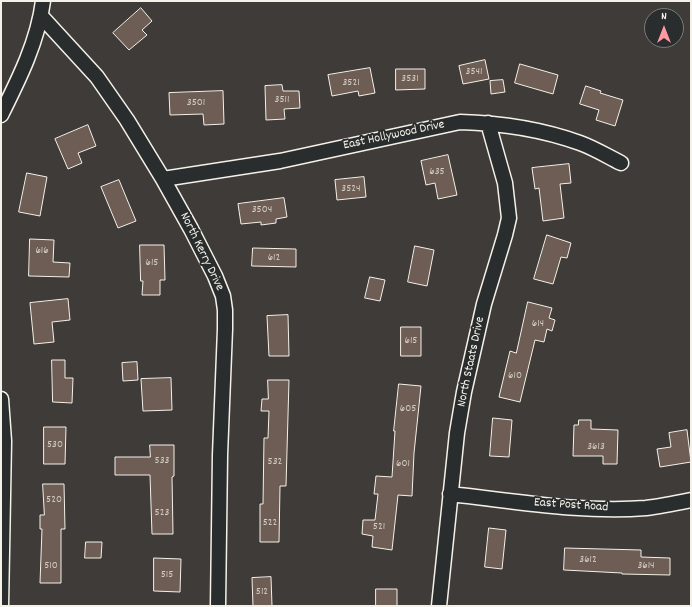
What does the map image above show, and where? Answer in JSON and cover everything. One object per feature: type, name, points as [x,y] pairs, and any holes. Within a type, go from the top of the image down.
[{"type":"street","points":[[1,115],[25,64],[41,16],[43,1]]},
{"type":"street","name":"North Kerry Drive","points":[[41,16],[97,77],[124,114],[191,229],[215,276],[223,296],[225,310],[220,448],[218,606]]},
{"type":"street","name":"East Hollywood Drive","points":[[163,179],[280,161],[460,122],[511,126],[558,136],[581,143],[621,163]]},
{"type":"street","name":"North Staats Drive","points":[[439,606],[457,433],[485,300],[509,218],[505,183],[488,123]]},
{"type":"street","points":[[1,399],[4,441],[1,606]]},
{"type":"street","name":"East Post Road","points":[[450,494],[591,509],[646,508],[691,500]]},
{"type":"building","points":[[141,8],[152,21],[142,30],[147,35],[129,50],[113,33]]},
{"type":"building","points":[[485,60],[489,79],[463,84],[459,66]]},
{"type":"building","points":[[520,64],[558,75],[553,94],[515,83]]},
{"type":"building","points":[[370,68],[375,93],[359,96],[358,91],[332,96],[328,75]]},
{"type":"building","points":[[396,69],[425,69],[425,89],[396,90]]},
{"type":"building","points":[[503,80],[505,92],[491,94],[490,81]]},
{"type":"building","points":[[282,85],[283,91],[299,91],[300,108],[284,109],[285,119],[266,120],[265,86]]},
{"type":"building","points":[[586,86],[601,91],[600,93],[623,100],[615,126],[596,120],[599,110],[580,104]]},
{"type":"building","points":[[223,91],[224,124],[204,125],[203,114],[170,115],[169,93]]},
{"type":"building","points":[[88,125],[96,146],[78,153],[82,163],[68,169],[55,139]]},
{"type":"building","points":[[448,155],[457,195],[438,199],[435,183],[426,185],[421,161]]},
{"type":"building","points":[[569,164],[571,183],[560,184],[564,218],[543,221],[539,188],[535,189],[532,168]]},
{"type":"building","points":[[27,173],[47,177],[40,216],[19,212]]},
{"type":"building","points":[[364,177],[366,197],[337,200],[335,180]]},
{"type":"building","points":[[119,180],[136,221],[118,228],[101,187]]},
{"type":"building","points":[[284,198],[287,217],[276,219],[276,223],[261,225],[261,222],[241,224],[238,204]]},
{"type":"building","points":[[547,235],[571,243],[567,258],[561,257],[553,284],[534,279]]},
{"type":"building","points":[[30,239],[54,240],[53,262],[70,263],[69,277],[29,276]]},
{"type":"building","points":[[140,245],[164,245],[165,280],[160,280],[160,295],[142,295],[143,281],[141,281]]},
{"type":"building","points":[[415,246],[434,250],[427,286],[408,282]]},
{"type":"building","points":[[253,248],[296,249],[296,267],[252,266]]},
{"type":"building","points":[[370,277],[385,280],[380,301],[365,298]]},
{"type":"building","points":[[68,299],[70,320],[52,322],[54,342],[34,344],[30,303]]},
{"type":"building","points":[[528,302],[552,308],[549,318],[555,320],[552,331],[547,329],[544,342],[535,340],[520,402],[499,397],[510,351],[516,353]]},
{"type":"building","points":[[288,315],[289,356],[269,356],[267,316]]},
{"type":"building","points":[[401,327],[421,327],[421,356],[401,356]]},
{"type":"building","points":[[52,360],[65,360],[65,378],[73,378],[72,403],[53,402]]},
{"type":"building","points":[[137,362],[138,380],[123,381],[122,363]]},
{"type":"building","points":[[171,378],[172,410],[143,411],[141,379]]},
{"type":"building","points":[[268,380],[289,380],[286,486],[280,486],[279,542],[260,542],[260,504],[263,504],[264,438],[268,438],[269,411],[261,411],[262,399],[268,399]]},
{"type":"building","points":[[399,384],[421,386],[414,453],[412,496],[398,495],[392,550],[372,547],[373,536],[362,534],[363,520],[375,520],[378,494],[374,494],[376,476],[392,477],[394,431]]},
{"type":"building","points":[[493,418],[512,420],[509,457],[490,456]]},
{"type":"building","points":[[579,420],[591,420],[591,429],[618,430],[617,464],[603,464],[603,456],[573,456],[574,425],[578,425]]},
{"type":"building","points":[[44,427],[66,427],[65,464],[44,464]]},
{"type":"building","points":[[687,430],[691,462],[660,467],[657,449],[671,447],[669,433]]},
{"type":"building","points":[[150,445],[174,445],[174,476],[172,477],[173,534],[152,534],[150,475],[115,475],[115,457],[150,457]]},
{"type":"building","points":[[43,484],[64,484],[65,529],[61,529],[61,583],[40,583],[42,529],[40,529],[40,515],[44,515]]},
{"type":"building","points":[[489,528],[506,530],[502,569],[485,567]]},
{"type":"building","points":[[86,542],[102,542],[101,558],[85,558]]},
{"type":"building","points":[[565,548],[641,550],[641,557],[670,558],[670,575],[622,574],[564,570]]},
{"type":"building","points":[[154,558],[181,559],[180,592],[154,591]]},
{"type":"building","points":[[271,577],[272,606],[253,606],[252,578]]},
{"type":"building","points":[[376,589],[397,589],[397,606],[376,606]]}]
